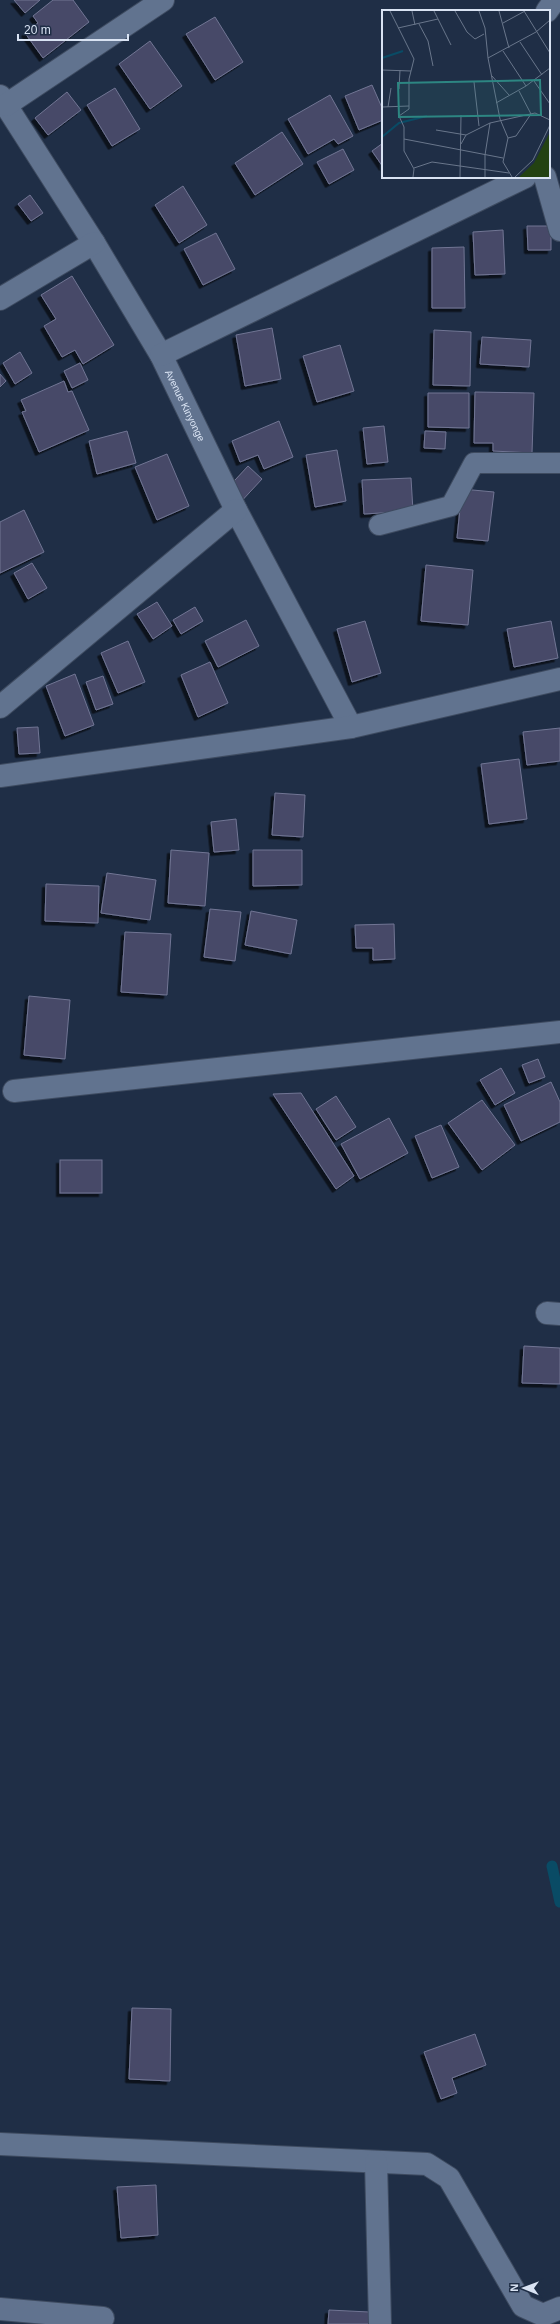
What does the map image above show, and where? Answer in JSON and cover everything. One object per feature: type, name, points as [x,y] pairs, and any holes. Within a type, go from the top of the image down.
[{"type":"street","points":[[3,100],[163,0]]},
{"type":"street","points":[[548,10],[554,0]]},
{"type":"street","name":"Avenue Kinyonge","points":[[3,100],[94,244],[161,355],[236,510],[351,727]]},
{"type":"street","points":[[550,170],[560,175]]},
{"type":"street","points":[[161,355],[523,178]]},
{"type":"street","points":[[546,178],[560,230]]},
{"type":"street","points":[[0,299],[94,244]]},
{"type":"street","points":[[0,707],[236,510]]},
{"type":"street","points":[[0,776],[351,727],[560,679]]},
{"type":"street","points":[[14,1091],[560,1032]]},
{"type":"street","points":[[0,2144],[427,2164],[449,2178],[523,2306],[550,2316]]},
{"type":"street","points":[[376,2162],[380,2324]]},
{"type":"street","points":[[0,2309],[103,2318]]},
{"type":"lane","points":[[379,525],[451,506],[474,463],[560,463]]},
{"type":"building","points":[[14,0],[40,0],[25,13]]},
{"type":"building","points":[[53,0],[73,0],[89,22],[43,58],[25,33],[38,23],[33,16]]},
{"type":"building","points":[[215,17],[243,62],[215,80],[186,34]]},
{"type":"building","points":[[150,41],[182,86],[150,109],[119,64]]},
{"type":"building","points":[[372,85],[382,108],[382,120],[359,130],[345,96]]},
{"type":"building","points":[[115,88],[140,129],[112,146],[87,105]]},
{"type":"building","points":[[67,92],[81,110],[48,135],[35,118]]},
{"type":"building","points":[[330,95],[353,136],[338,144],[334,139],[308,154],[288,119]]},
{"type":"building","points":[[282,132],[303,164],[255,195],[235,163]]},
{"type":"building","points":[[382,144],[382,166],[372,151]]},
{"type":"building","points":[[343,149],[354,170],[329,184],[317,162]]},
{"type":"building","points":[[183,186],[207,225],[179,243],[155,205]]},
{"type":"building","points":[[30,195],[43,213],[31,221],[18,204]]},
{"type":"building","points":[[527,226],[551,226],[551,250],[528,250]]},
{"type":"building","points":[[503,230],[505,274],[475,275],[473,232]]},
{"type":"building","points":[[216,233],[235,269],[203,285],[184,249]]},
{"type":"building","points":[[464,247],[465,308],[432,308],[432,248]]},
{"type":"building","points":[[72,276],[114,345],[83,364],[75,350],[62,357],[44,326],[56,319],[41,295]]},
{"type":"building","points":[[272,328],[281,379],[245,386],[236,335]]},
{"type":"building","points":[[434,330],[471,332],[470,386],[433,385]]},
{"type":"building","points":[[482,337],[531,340],[529,367],[480,364]]},
{"type":"building","points":[[340,345],[354,391],[317,402],[303,356]]},
{"type":"building","points":[[20,352],[32,373],[15,384],[3,363]]},
{"type":"building","points":[[80,363],[88,380],[72,388],[64,371]]},
{"type":"building","points":[[0,374],[6,381],[0,387]]},
{"type":"building","points":[[64,381],[68,392],[72,391],[89,430],[39,452],[22,412],[26,411],[21,400]]},
{"type":"building","points":[[475,392],[534,393],[532,453],[493,451],[493,443],[474,443]]},
{"type":"building","points":[[428,393],[469,393],[469,428],[428,427]]},
{"type":"building","points":[[279,421],[293,457],[264,469],[258,455],[240,462],[232,441]]},
{"type":"building","points":[[384,426],[388,462],[367,464],[363,428]]},
{"type":"building","points":[[127,431],[136,463],[97,474],[89,441]]},
{"type":"building","points":[[425,431],[446,432],[445,449],[424,448]]},
{"type":"building","points":[[337,450],[346,501],[315,507],[306,455]]},
{"type":"building","points":[[167,454],[189,506],[157,520],[135,467]]},
{"type":"building","points":[[248,466],[262,479],[237,506],[223,493]]},
{"type":"building","points":[[411,478],[413,511],[364,514],[362,480]]},
{"type":"building","points":[[462,489],[494,492],[488,541],[457,538]]},
{"type":"building","points":[[24,510],[44,552],[0,573],[0,522]]},
{"type":"building","points":[[32,563],[47,588],[28,599],[14,573]]},
{"type":"building","points":[[426,565],[473,570],[468,625],[421,621]]},
{"type":"building","points":[[157,602],[172,626],[153,639],[137,614]]},
{"type":"building","points":[[195,607],[203,621],[181,634],[173,620]]},
{"type":"building","points":[[246,620],[259,646],[218,667],[205,641]]},
{"type":"building","points":[[365,621],[381,673],[352,682],[337,629]]},
{"type":"building","points":[[551,621],[558,658],[514,667],[507,629]]},
{"type":"building","points":[[128,641],[145,682],[118,693],[101,653]]},
{"type":"building","points":[[210,662],[228,703],[198,717],[181,675]]},
{"type":"building","points":[[75,674],[94,725],[65,736],[46,686]]},
{"type":"building","points":[[103,676],[113,704],[96,710],[86,682]]},
{"type":"building","points":[[38,727],[40,753],[19,754],[17,728]]},
{"type":"building","points":[[560,728],[560,761],[527,765],[523,732]]},
{"type":"building","points":[[519,759],[527,819],[489,824],[481,764]]},
{"type":"building","points":[[275,793],[305,795],[303,837],[272,835]]},
{"type":"building","points":[[236,819],[239,850],[214,852],[211,822]]},
{"type":"building","points":[[171,850],[209,853],[205,906],[168,903]]},
{"type":"building","points":[[253,850],[302,850],[302,885],[253,886]]},
{"type":"building","points":[[107,873],[156,880],[150,920],[101,913]]},
{"type":"building","points":[[46,884],[99,886],[98,923],[45,921]]},
{"type":"building","points":[[210,909],[241,912],[235,961],[204,957]]},
{"type":"building","points":[[251,911],[297,920],[291,954],[245,945]]},
{"type":"building","points":[[394,924],[395,959],[373,960],[373,948],[356,948],[355,925]]},
{"type":"building","points":[[125,932],[171,934],[167,995],[121,992]]},
{"type":"building","points":[[29,996],[70,1000],[65,1059],[24,1055]]},
{"type":"building","points":[[538,1059],[545,1077],[529,1083],[522,1065]]},
{"type":"building","points":[[501,1068],[515,1093],[495,1105],[480,1080]]},
{"type":"building","points":[[551,1082],[560,1102],[560,1122],[521,1141],[504,1105]]},
{"type":"building","points":[[301,1093],[354,1176],[336,1189],[273,1094]]},
{"type":"building","points":[[336,1096],[356,1127],[336,1140],[316,1109]]},
{"type":"building","points":[[482,1100],[515,1145],[482,1170],[448,1123]]},
{"type":"building","points":[[389,1118],[408,1153],[360,1179],[341,1144]]},
{"type":"building","points":[[441,1125],[459,1167],[432,1178],[415,1136]]},
{"type":"building","points":[[60,1160],[102,1160],[102,1193],[60,1193]]},
{"type":"building","points":[[524,1346],[560,1348],[560,1384],[522,1383]]},
{"type":"building","points":[[132,2008],[171,2009],[170,2081],[129,2079]]},
{"type":"building","points":[[475,2034],[486,2065],[452,2078],[457,2093],[441,2099],[424,2052]]},
{"type":"building","points":[[156,2185],[158,2235],[121,2238],[117,2187]]},
{"type":"building","points":[[329,2310],[369,2312],[369,2324],[328,2324]]},
{"type":"waterway","points":[[552,1866],[560,1902]]}]
